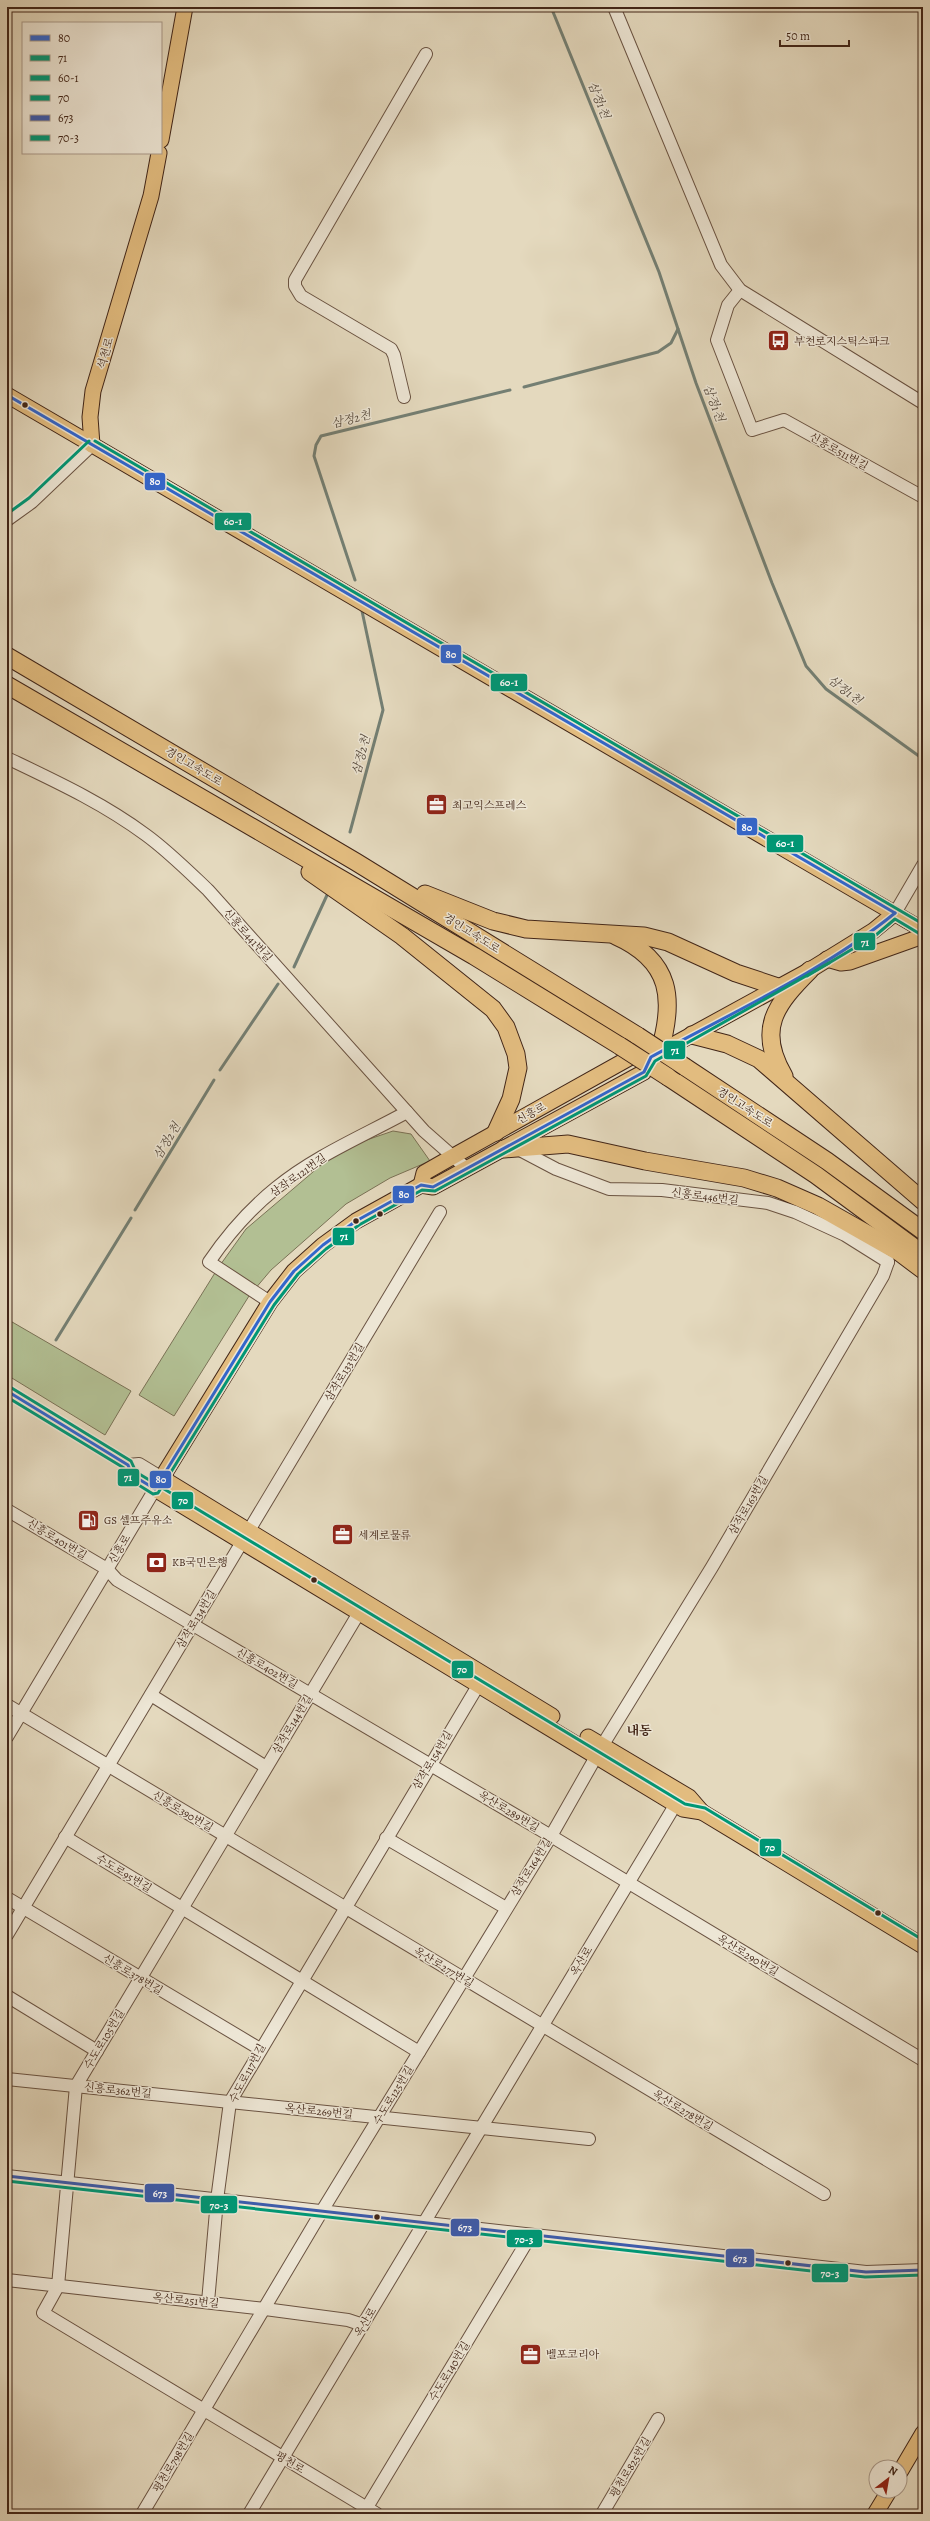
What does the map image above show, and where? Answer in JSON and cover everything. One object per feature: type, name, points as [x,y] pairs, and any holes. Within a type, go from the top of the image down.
[{"type":"highway","name":"경인고속도로","points":[[7,656],[356,862],[638,1036],[827,1161],[923,1231]]},
{"type":"highway","name":"경인고속도로","points":[[7,685],[474,956],[620,1046],[816,1175],[923,1254]]},
{"type":"highway","points":[[223,811],[402,936],[492,1009],[506,1027],[512,1040],[518,1068],[511,1099],[496,1132]]},
{"type":"highway","points":[[356,862],[430,896],[493,922],[526,929],[644,936],[668,942],[736,973],[778,987]]},
{"type":"highway","points":[[609,933],[630,942],[649,957],[665,982],[669,1012],[655,1055]]},
{"type":"highway","points":[[788,1083],[773,1053],[770,1041],[774,1017],[784,996],[810,970]]},
{"type":"highway","points":[[692,1035],[727,1044],[759,1059],[923,1201]]},
{"type":"highway","points":[[511,1149],[568,1144],[645,1161],[744,1178],[777,1188],[818,1206],[849,1222],[899,1252],[923,1270]]},
{"type":"main road","points":[[162,134],[185,7]]},
{"type":"main road","name":"석천로","points":[[92,445],[90,417],[93,391],[151,196],[159,154]]},
{"type":"main road","points":[[7,394],[923,930]]},
{"type":"main road","name":"신흥로","points":[[421,1185],[424,1173],[631,1057],[655,1055],[810,970],[873,931],[895,913]]},
{"type":"main road","points":[[827,959],[841,963],[850,962],[923,936]]},
{"type":"main road","name":"신흥로","points":[[158,1484],[270,1302],[294,1271],[323,1245],[356,1221],[421,1185],[432,1187],[466,1168],[511,1149],[644,1072],[655,1055]]},
{"type":"main road","points":[[158,1484],[923,1946]]},
{"type":"main road","points":[[362,1607],[479,1684],[600,1751]]},
{"type":"main road","points":[[908,2459],[923,2433]]},
{"type":"main road","points":[[875,2514],[883,2499]]},
{"type":"street","points":[[614,7],[722,265],[740,290],[923,403]]},
{"type":"street","points":[[404,397],[394,355],[391,349],[301,296],[295,286],[295,280],[426,54]]},
{"type":"street","name":"신흥로511번길","points":[[740,290],[728,305],[717,340],[752,430],[784,420],[923,497]]},
{"type":"street","points":[[7,520],[32,502],[92,445]]},
{"type":"street","name":"신흥로441번길","points":[[7,758],[77,792],[147,835],[176,860],[208,890],[407,1112],[452,1157],[466,1168]]},
{"type":"street","name":"신흥로","points":[[895,913],[923,865]]},
{"type":"street","name":"삼작로121번길","points":[[270,1302],[209,1262],[241,1220],[276,1188],[333,1151],[407,1112]]},
{"type":"street","name":"신흥로446번길","points":[[511,1149],[556,1169],[609,1189],[662,1190],[768,1203],[788,1210],[845,1235],[890,1260]]},
{"type":"street","name":"삼작로133번길","points":[[245,1537],[440,1212]]},
{"type":"street","name":"삼작로163번길","points":[[600,1751],[712,1567],[883,1276],[890,1260]]},
{"type":"street","points":[[7,1391],[128,1465],[139,1464],[158,1484]]},
{"type":"street","name":"신흥로","points":[[7,1737],[158,1484]]},
{"type":"street","name":"신흥로401번길","points":[[7,1510],[107,1569]]},
{"type":"street","name":"삼작로134번길","points":[[108,1766],[245,1537]]},
{"type":"street","name":"신흥로402번길","points":[[107,1569],[117,1580],[430,1764]]},
{"type":"street","name":"삼작로144번길","points":[[225,1836],[362,1607]]},
{"type":"street","name":"삼작로154번길","points":[[345,1907],[479,1684]]},
{"type":"street","points":[[151,1695],[266,1767]]},
{"type":"street","name":"신흥로390번길","points":[[7,1705],[345,1907]]},
{"type":"street","name":"삼작로164번길","points":[[463,1978],[551,1836],[600,1751]]},
{"type":"street","name":"옥산로289번길","points":[[430,1764],[629,1882]]},
{"type":"street","points":[[7,1935],[108,1766]]},
{"type":"street","name":"옥산로","points":[[249,2514],[679,1799]]},
{"type":"street","name":"수도로105번길","points":[[58,2286],[76,2086],[225,1836]]},
{"type":"street","name":"수도로95번길","points":[[65,1837],[182,1908]]},
{"type":"street","points":[[386,1838],[506,1908]]},
{"type":"street","name":"옥산로290번길","points":[[629,1882],[923,2060]]},
{"type":"street","name":"신흥로378번길","points":[[7,1898],[260,2049]]},
{"type":"street","name":"옥산로277번길","points":[[345,1907],[542,2026]]},
{"type":"street","name":"수도로117번길","points":[[208,2302],[217,2200],[230,2102],[345,1907]]},
{"type":"street","points":[[182,1908],[419,2052]]},
{"type":"street","name":"수도로125번길","points":[[265,2309],[322,2211],[463,1978]]},
{"type":"street","points":[[7,1996],[97,2051]]},
{"type":"street","name":"옥산로278번길","points":[[542,2026],[824,2194]]},
{"type":"street","name":"신흥로362번길","points":[[7,2079],[230,2102]]},
{"type":"street","name":"옥산로269번길","points":[[230,2102],[480,2129]]},
{"type":"street","points":[[480,2129],[589,2139]]},
{"type":"street","points":[[7,2176],[866,2272],[923,2270]]},
{"type":"street","name":"수도로140번길","points":[[369,2512],[531,2234]]},
{"type":"street","name":"옥산로251번길","points":[[7,2280],[265,2309],[348,2320],[363,2325]]},
{"type":"street","name":"평천로","points":[[58,2286],[43,2313],[283,2457],[369,2512]]},
{"type":"street","points":[[204,2410],[265,2309]]},
{"type":"street","name":"평천로798번길","points":[[142,2514],[204,2410]]},
{"type":"street","name":"평천로825번길","points":[[602,2514],[658,2419]]},
{"type":"green space","points":[[393,1131],[411,1134],[430,1161],[390,1178],[346,1204],[271,1270],[249,1296],[174,1416],[139,1395],[218,1268],[246,1229],[340,1149]]},
{"type":"green space","points":[[7,1319],[131,1391],[105,1435],[7,1375]]},
{"type":"waterway","name":"삼정1천","points":[[551,7],[659,272],[696,383],[772,583],[806,666],[826,689],[923,759]]},
{"type":"waterway","name":"삼정2천","points":[[524,387],[658,352],[671,343],[678,329]]},
{"type":"waterway","name":"삼정2천","points":[[355,580],[314,456],[316,445],[321,436],[510,390]]},
{"type":"waterway","name":"삼정2천","points":[[350,832],[383,710],[362,611]]},
{"type":"waterway","name":"삼정2천","points":[[294,967],[328,893]]},
{"type":"waterway","name":"삼정2천","points":[[220,1070],[278,984]]},
{"type":"waterway","name":"삼정2천","points":[[135,1210],[214,1080]]},
{"type":"waterway","name":"삼정2천","points":[[56,1340],[131,1218]]},
{"type":"transit line","name":"80","points":[[7,395],[895,913]]},
{"type":"transit line","name":"60-1","points":[[7,514],[29,498],[89,441]]},
{"type":"transit line","name":"60-1","points":[[95,441],[923,924]]},
{"type":"transit line","name":"80","points":[[7,1391],[128,1465],[132,1475],[155,1489],[270,1302],[294,1271],[323,1245],[356,1221],[421,1185],[433,1187],[644,1072],[651,1057],[808,972],[838,954],[895,913]]},
{"type":"transit line","name":"71","points":[[807,976],[876,935],[895,919],[920,934]]},
{"type":"transit line","name":"71","points":[[7,1397],[124,1468],[129,1479],[153,1494],[158,1493],[274,1305],[298,1274],[326,1249],[359,1225],[422,1190],[435,1191],[646,1076],[655,1061],[829,963]]},
{"type":"transit line","name":"70","points":[[10,1387],[131,1461],[136,1472],[685,1804],[705,1808],[923,1940]]},
{"type":"transit line","name":"673","points":[[7,2176],[866,2272],[923,2270]]},
{"type":"transit line","name":"70-3","points":[[7,2181],[865,2277],[923,2275]]},
{"type":"place","name":"부천로지스틱스파크","points":[[779,341]]},
{"type":"place","name":"최고익스프레스","points":[[436,805]]},
{"type":"place","name":"GS 셀프주유소","points":[[89,1520]]},
{"type":"place","name":"세계로물류","points":[[342,1535]]},
{"type":"place","name":"KB국민은행","points":[[156,1562]]},
{"type":"place","name":"벨포코리아","points":[[530,2354]]},
{"type":"district","name":"내동","points":[[639,1730]]}]
